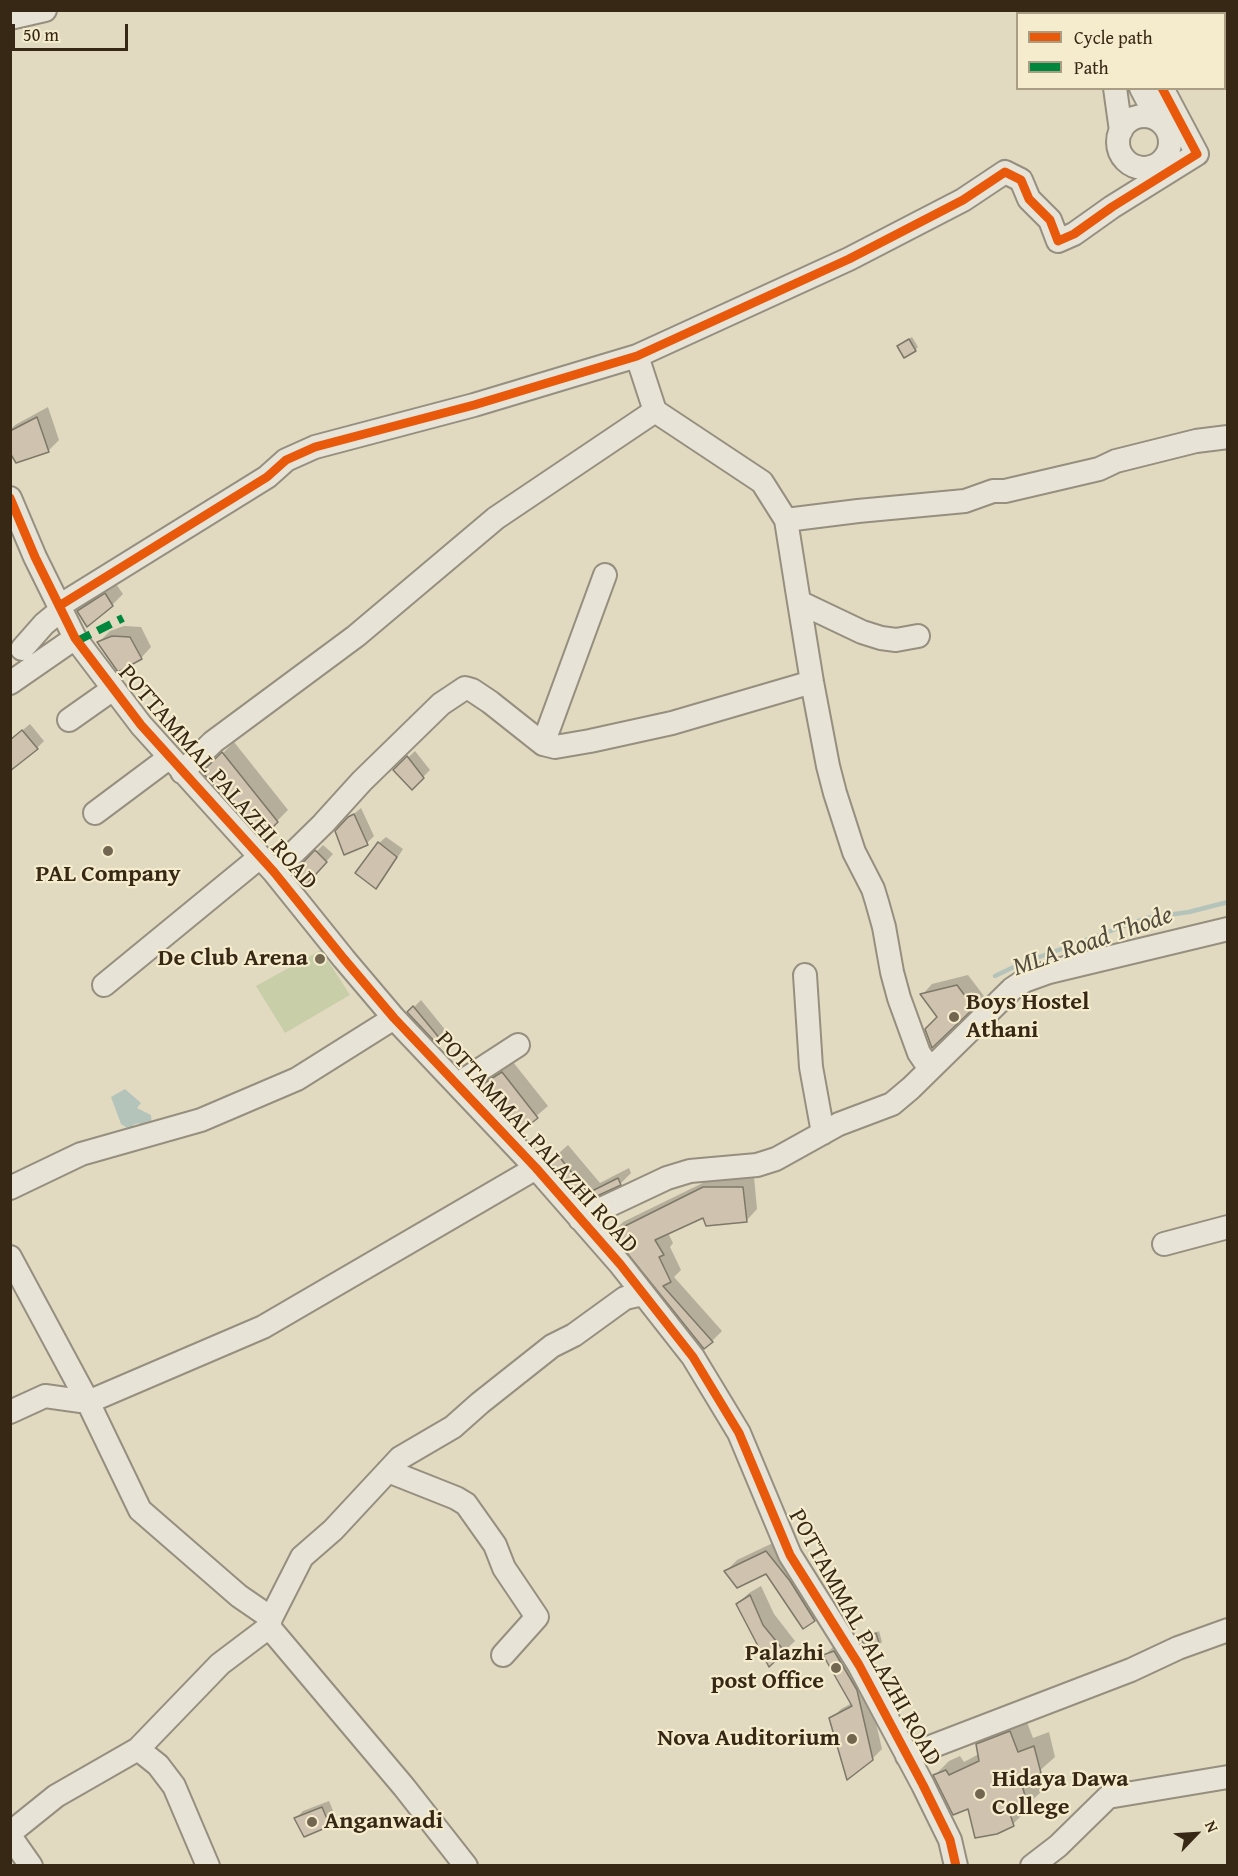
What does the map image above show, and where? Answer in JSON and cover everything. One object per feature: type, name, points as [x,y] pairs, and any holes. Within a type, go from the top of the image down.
[{"type":"street","points":[[10,18],[45,10]]},
{"type":"street","points":[[1115,90],[1121,131]]},
{"type":"street","points":[[1142,90],[1158,120],[1169,133],[1169,150],[1166,158],[1152,168],[1135,167],[1122,156],[1118,139],[1121,131],[1133,119],[1150,117],[1158,120]]},
{"type":"street","points":[[22,649],[60,608],[267,477],[286,460],[315,447],[474,405],[637,356],[849,259],[963,200],[1005,171],[1021,180],[1029,199],[1050,220],[1058,241],[1074,234],[1112,207],[1197,154],[1163,90]]},
{"type":"street","points":[[637,356],[656,411],[762,482],[786,520],[828,766],[849,838],[861,868],[873,889],[881,915],[899,999],[919,1053],[930,1069]]},
{"type":"street","points":[[95,813],[213,742],[356,636],[496,518],[656,411]]},
{"type":"street","points":[[786,520],[965,501],[993,491],[1005,491],[1099,469],[1116,461],[1196,441],[1227,437]]},
{"type":"street","name":"POTTAMMAL PALAZHI ROAD","points":[[10,498],[35,557],[75,638],[113,689],[176,764],[267,864],[394,1018],[536,1168],[620,1264],[693,1357],[734,1424],[790,1555],[859,1665],[907,1756],[950,1840],[956,1866]]},
{"type":"street","points":[[543,744],[605,575]]},
{"type":"street","points":[[799,602],[861,632],[881,638],[896,640],[918,636]]},
{"type":"street","points":[[10,682],[75,638]]},
{"type":"street","points":[[104,985],[323,824],[355,788],[441,704],[465,688],[484,698],[543,744],[555,747],[672,723],[812,682]]},
{"type":"street","points":[[69,720],[113,689]]},
{"type":"street","points":[[580,1219],[667,1178],[690,1171],[757,1165],[776,1158],[839,1124],[892,1104],[1012,989],[1024,981],[1049,972],[1227,929]]},
{"type":"street","points":[[806,975],[811,1067],[822,1133]]},
{"type":"street","points":[[10,1188],[81,1154],[201,1120],[297,1079],[394,1018]]},
{"type":"street","points":[[458,1084],[518,1045]]},
{"type":"street","points":[[10,1412],[45,1396],[88,1402],[263,1327],[536,1168]]},
{"type":"street","points":[[1164,1244],[1227,1227]]},
{"type":"street","points":[[10,1257],[88,1402],[140,1510],[270,1623],[466,1866]]},
{"type":"street","points":[[31,1866],[10,1835],[56,1796],[138,1749],[220,1664],[270,1623],[302,1557],[333,1530],[400,1458],[453,1428],[480,1403],[552,1346],[574,1335],[625,1298],[643,1294]]},
{"type":"street","points":[[388,1471],[456,1497],[466,1504],[495,1545],[504,1568],[537,1617],[504,1655]]},
{"type":"street","points":[[907,1756],[1227,1630]]},
{"type":"street","points":[[138,1749],[158,1765],[174,1786],[208,1866]]},
{"type":"street","points":[[1032,1866],[1058,1846],[1108,1797],[1227,1777]]},
{"type":"green space","points":[[321,950],[350,995],[285,1033],[256,986]]},
{"type":"shaded area","points":[[125,1089],[141,1103],[137,1108],[151,1115],[152,1126],[140,1127],[139,1123],[133,1125],[132,1131],[121,1124],[111,1097]]},
{"type":"building","points":[[909,339],[916,351],[904,358],[897,346]]},
{"type":"building","points":[[37,417],[49,452],[16,463],[10,453],[10,431]]},
{"type":"building","points":[[105,593],[113,606],[87,627],[77,611]]},
{"type":"building","points":[[112,636],[130,637],[142,659],[118,672],[97,642]]},
{"type":"building","points":[[22,730],[38,749],[10,771],[10,740]]},
{"type":"building","points":[[222,752],[278,822],[262,838],[202,772]]},
{"type":"building","points":[[407,756],[424,778],[412,790],[393,770]]},
{"type":"building","points":[[354,814],[368,845],[344,855],[335,831]]},
{"type":"building","points":[[378,842],[397,857],[376,889],[355,873]]},
{"type":"building","points":[[315,850],[327,862],[306,885],[294,872]]},
{"type":"building","points":[[957,985],[974,1008],[932,1048],[925,1029],[937,1017],[920,994]]},
{"type":"building","points":[[413,1006],[441,1040],[437,1044],[407,1012]]},
{"type":"building","points":[[502,1072],[538,1118],[520,1132],[478,1087]]},
{"type":"building","points":[[557,1154],[588,1193],[618,1178],[621,1185],[584,1202],[548,1161]]},
{"type":"building","points":[[703,1187],[743,1187],[747,1222],[706,1226],[703,1218],[655,1240],[664,1255],[659,1257],[671,1282],[663,1286],[713,1342],[704,1349],[611,1233]]},
{"type":"building","points":[[766,1551],[790,1581],[815,1621],[803,1629],[766,1574],[737,1588],[724,1571]]},
{"type":"building","points":[[750,1595],[763,1625],[785,1652],[769,1667],[736,1604]]},
{"type":"building","points":[[876,1633],[880,1646],[869,1651],[861,1640]]},
{"type":"building","name":"Nova Auditorium","points":[[834,1651],[857,1690],[873,1760],[847,1780],[829,1718],[852,1706],[823,1655]]},
{"type":"building","name":"Hidaya Dawa College","points":[[1010,1731],[1018,1752],[1034,1746],[1041,1773],[1021,1781],[1028,1807],[1010,1814],[1014,1826],[997,1834],[975,1838],[968,1809],[953,1815],[933,1775],[946,1770],[949,1775],[979,1761],[976,1744]]},
{"type":"building","name":"Anganwadi","points":[[322,1807],[330,1826],[304,1837],[294,1818]]},
{"type":"waterway","name":"MLA Road Thode","points":[[995,976],[1020,964],[1146,918],[1189,912],[1228,902]]},
{"type":"marked path","points":[[77,641],[123,618]]},
{"type":"cycle path","points":[[59,606],[267,477],[286,460],[315,447],[474,405],[637,356],[849,259],[963,200],[1005,172],[1021,180],[1029,199],[1050,220],[1058,241],[1074,234],[1112,207],[1197,154],[1163,90]]},
{"type":"cycle path","points":[[10,498],[35,557],[75,638],[141,725],[274,872],[394,1018],[536,1168],[620,1264],[693,1357],[739,1433],[790,1555],[859,1665],[923,1785],[950,1840],[956,1866]]},
{"type":"place","name":"PAL Company","points":[[108,851]]},
{"type":"place","name":"De Club Arena","points":[[320,959]]},
{"type":"place","name":"Boys Hostel Athani","points":[[954,1017]]},
{"type":"place","name":"Palazhi post Office","points":[[836,1668]]},
{"type":"place","name":"Nova Auditorium","points":[[852,1739]]},
{"type":"place","name":"Hidaya Dawa College","points":[[980,1794]]},
{"type":"place","name":"Anganwadi","points":[[312,1822]]}]
